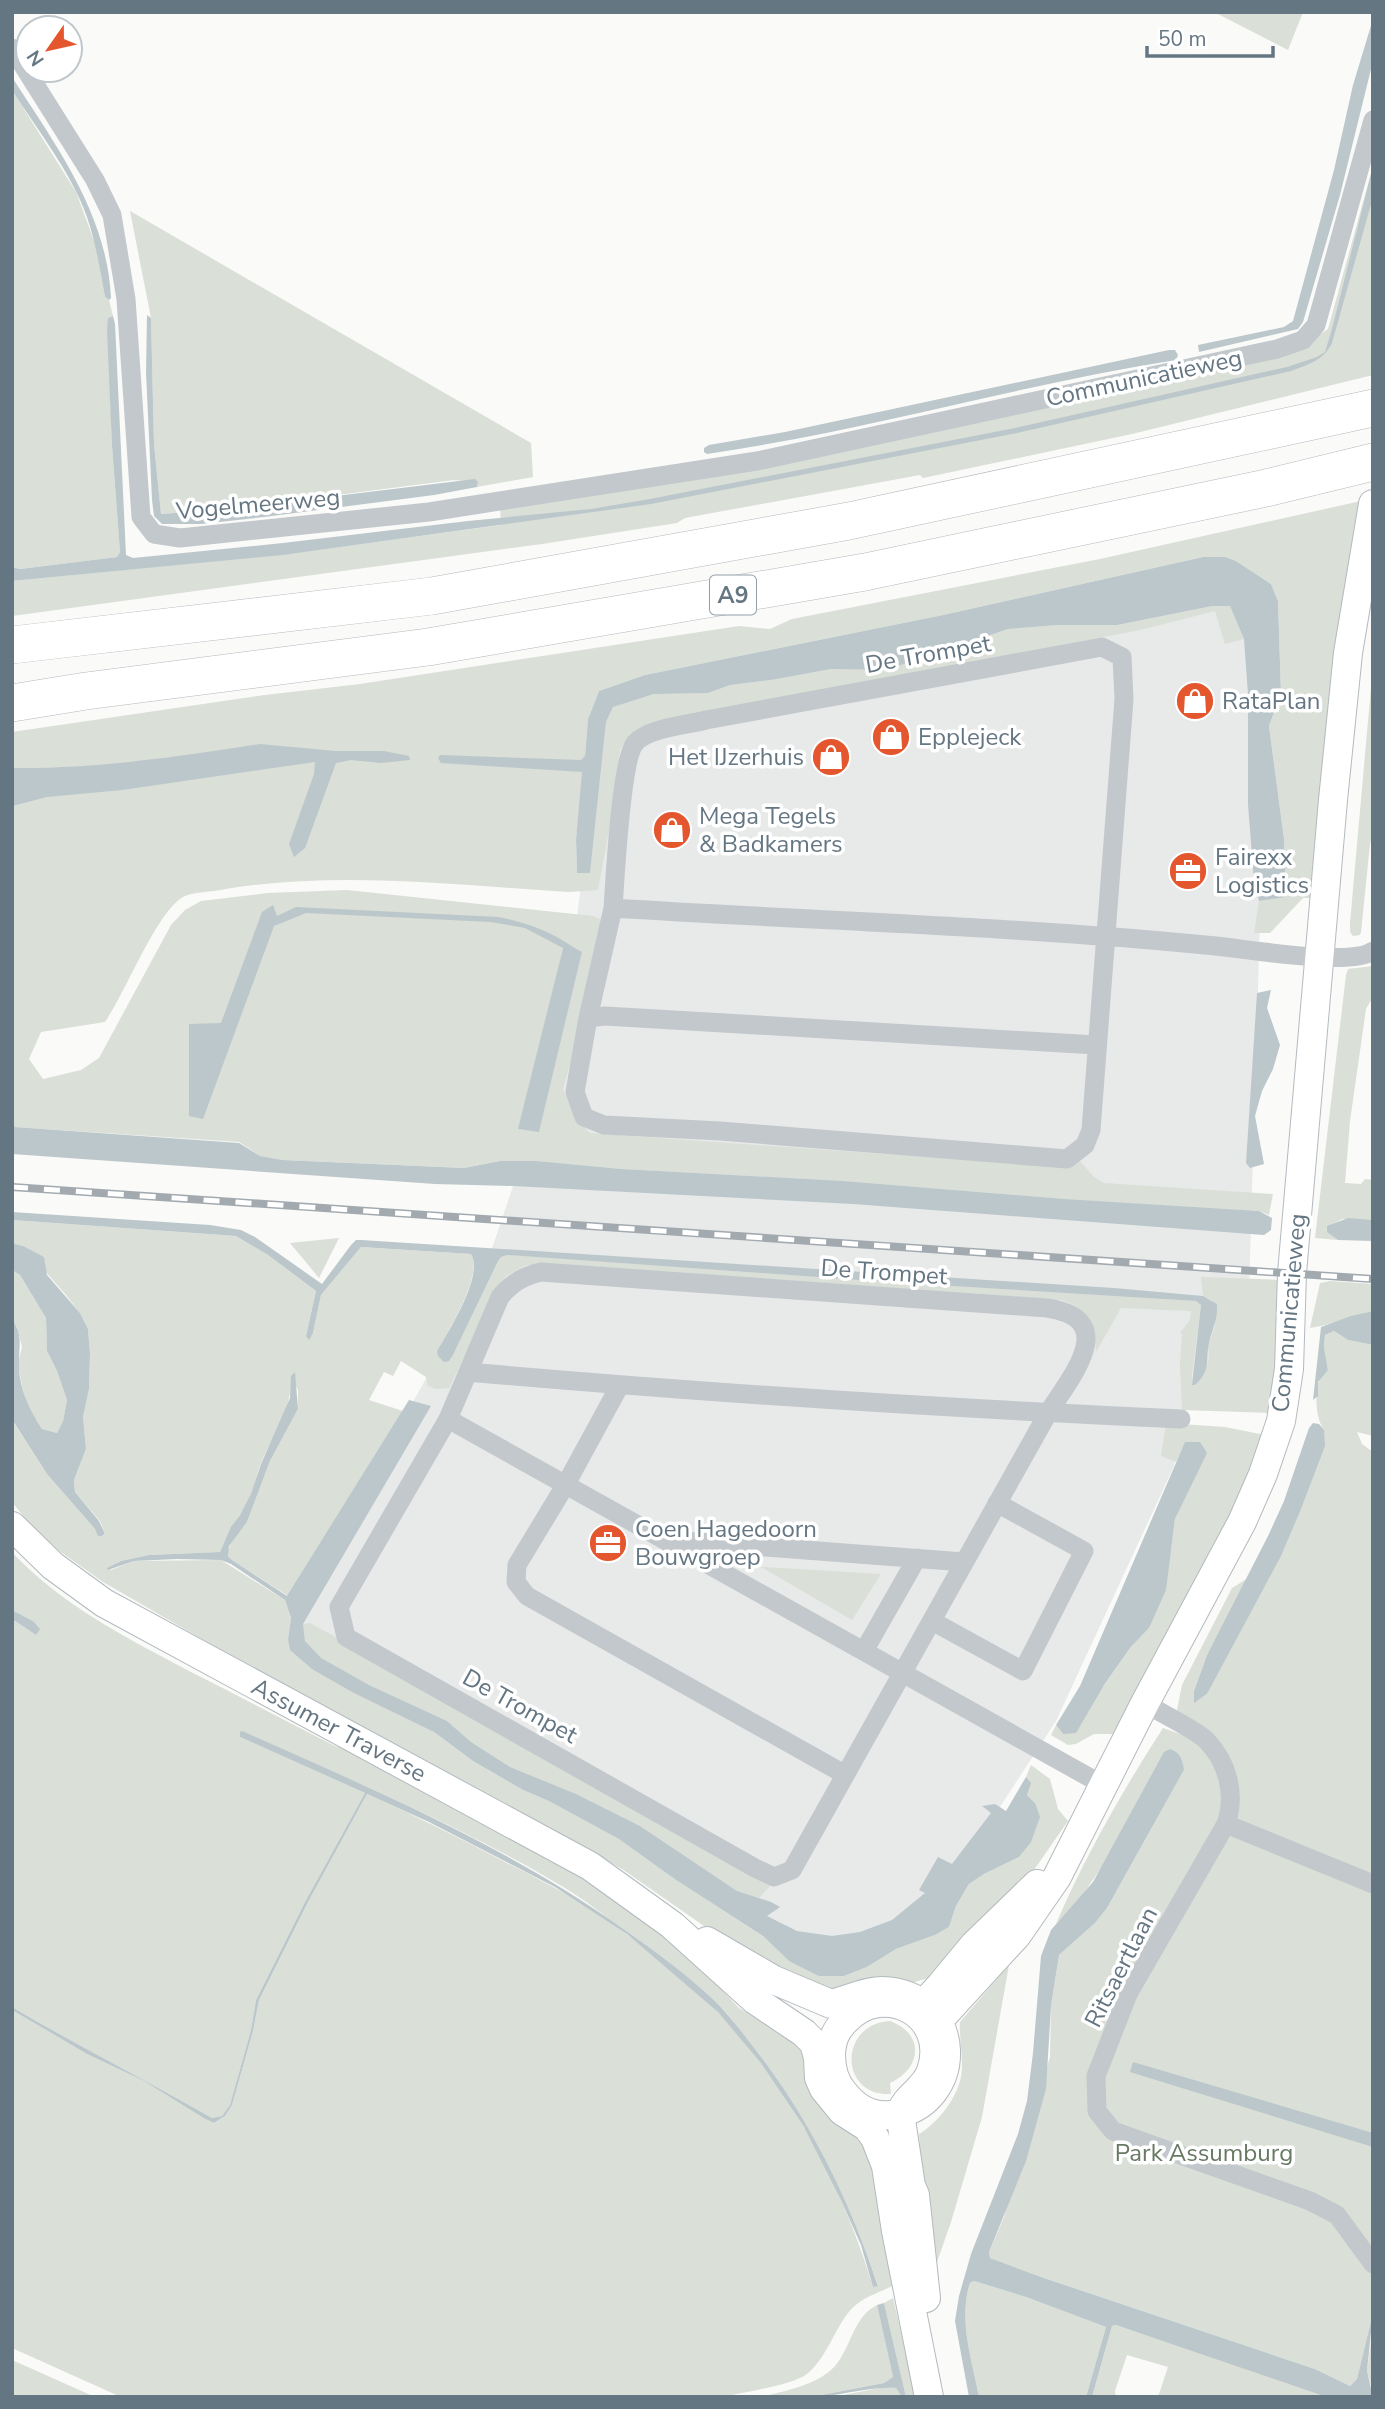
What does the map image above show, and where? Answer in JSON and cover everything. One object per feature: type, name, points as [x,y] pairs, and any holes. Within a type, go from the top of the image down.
[{"type":"highway","name":"A9","points":[[12,645],[445,593],[849,522],[1373,408]]},
{"type":"highway","name":"A9","points":[[12,703],[428,647],[865,572],[1266,488],[1373,462]]},
{"type":"highway","name":"A9","points":[[12,696],[86,691]]},
{"type":"main road","name":"Communicatieweg","points":[[922,2008],[1017,1935],[1057,1877],[1145,1703],[1242,1522],[1264,1474],[1281,1421],[1289,1368],[1292,1273],[1333,800],[1348,653],[1373,504]]},
{"type":"main road","name":"Assumer Traverse","points":[[12,1526],[53,1566],[104,1603],[590,1866],[673,1925],[755,2000],[804,2033],[814,2043],[819,2078],[830,2097],[842,2111],[867,2127],[875,2138],[886,2166]]},
{"type":"main road","name":"Communicatieweg","points":[[922,2008],[966,1948],[974,1945],[1037,1884],[1079,1834]]},
{"type":"main road","name":"Assumer Traverse","points":[[673,1925],[722,1949],[774,1980],[835,2022]]},
{"type":"main road","points":[[882,1991],[922,2008],[946,2038],[947,2055],[943,2074],[934,2090],[898,2111],[863,2110],[840,2089],[832,2072],[835,2022],[848,2000],[864,1993],[882,1991]]},
{"type":"main road","name":"Assumer Traverse","points":[[748,1992],[835,2022]]},
{"type":"main road","points":[[898,2111],[886,2166],[929,2397]]},
{"type":"main road","points":[[898,2111],[911,2131],[919,2186],[915,2195],[927,2306],[944,2397]]},
{"type":"street","name":"Vogelmeerweg","points":[[12,48],[95,180],[112,215],[126,299],[141,517],[154,534],[180,538],[429,512],[757,461]]},
{"type":"street","name":"Communicatieweg","points":[[757,461],[1264,352],[1303,340],[1316,325],[1373,120]]},
{"type":"street","name":"De Trompet","points":[[1102,647],[1122,657],[1124,699],[1091,1130],[1085,1145],[1067,1159],[720,1131],[604,1125],[584,1117],[575,1092],[588,1018],[613,908],[624,780],[634,744],[649,733],[829,696],[1102,647]]},
{"type":"street","points":[[613,908],[1105,935],[1321,957],[1362,957],[1373,951]]},
{"type":"street","points":[[588,1018],[619,1017],[1096,1045]]},
{"type":"street","name":"De Trompet","points":[[541,1272],[1067,1311],[1082,1323],[1087,1339],[1083,1359],[1048,1413],[792,1870],[774,1877],[346,1637],[339,1607],[448,1419],[468,1372],[500,1297],[510,1284],[541,1272]]},
{"type":"street","points":[[468,1372],[620,1385],[1181,1419]]},
{"type":"street","points":[[620,1385],[566,1484],[517,1565],[516,1582],[527,1596],[844,1774]]},
{"type":"street","points":[[448,1419],[1103,1785]]},
{"type":"street","points":[[932,1621],[1023,1671],[1084,1551],[997,1503]]},
{"type":"street","points":[[665,1539],[964,1562]]},
{"type":"street","points":[[864,1651],[918,1558]]},
{"type":"street","points":[[1145,1703],[1206,1739],[1225,1770],[1230,1788],[1231,1802],[1226,1824],[1373,1884]]},
{"type":"street","name":"Ritsaertlaan","points":[[1226,1824],[1128,1994],[1096,2076],[1097,2110],[1112,2132],[1310,2201],[1337,2215],[1373,2264]]},
{"type":"shaded area","points":[[1373,19],[1373,61],[1340,195],[1303,322],[1298,329],[1199,352],[1198,345],[1284,327],[1293,321],[1334,170],[1353,85]]},
{"type":"shaded area","points":[[12,77],[62,155],[90,209],[107,267],[111,298],[109,300],[105,297],[93,237],[80,200],[63,168],[12,90]]},
{"type":"shaded area","points":[[1373,166],[1373,197],[1332,343],[1328,349],[1320,358],[1291,371],[1017,433],[651,504],[283,555],[12,581],[12,567],[20,569],[117,557],[120,552],[107,330],[108,318],[113,316],[126,555],[133,558],[591,509],[1015,428],[1287,367],[1317,357],[1325,352],[1332,329]]},
{"type":"shaded area","points":[[147,315],[151,318],[154,444],[161,514],[229,509],[475,479],[478,482],[477,487],[264,517],[201,524],[162,524],[154,516],[152,500],[146,373]]},
{"type":"shaded area","points":[[1175,350],[1178,355],[1176,360],[1058,382],[825,433],[707,454],[704,452],[704,448],[709,445],[785,432]]},
{"type":"shaded area","points":[[1203,557],[1225,557],[1236,561],[1271,584],[1278,601],[1281,694],[1269,726],[1284,839],[1286,897],[1259,901],[1254,881],[1248,804],[1248,694],[1244,639],[1230,606],[1212,606],[1117,625],[1057,625],[1008,629],[886,670],[831,669],[730,685],[708,693],[654,694],[613,707],[606,722],[590,873],[577,873],[576,840],[582,772],[441,763],[438,758],[440,755],[581,760],[585,756],[588,719],[599,691],[645,675],[943,615]]},
{"type":"shaded area","points":[[1215,572],[1268,650],[1249,1291],[1181,1418],[1174,1466],[1056,1721],[932,1911],[861,1952],[787,1946],[303,1653],[297,1610],[482,1278],[513,1186],[573,951],[607,696]]},
{"type":"shaded area","points":[[260,744],[335,751],[384,751],[409,756],[410,760],[381,763],[351,760],[336,763],[305,848],[294,857],[289,844],[314,774],[315,762],[122,790],[47,797],[12,806],[12,768],[106,764]]},
{"type":"shaded area","points":[[273,905],[277,916],[296,907],[499,917],[540,929],[582,952],[539,1132],[518,1129],[563,948],[525,928],[491,922],[306,913],[274,926],[203,1119],[189,1116],[189,1024],[221,1023],[262,912]]},
{"type":"shaded area","points":[[1271,990],[1267,1008],[1280,1045],[1255,1116],[1264,1164],[1250,1168],[1246,1163],[1257,993]]},
{"type":"shaded area","points":[[12,1123],[15,1127],[239,1143],[260,1156],[283,1160],[464,1168],[500,1161],[536,1161],[621,1169],[843,1181],[1259,1211],[1272,1218],[1271,1230],[1264,1235],[853,1204],[435,1184],[12,1154]]},
{"type":"shaded area","points":[[12,1212],[210,1225],[241,1230],[322,1284],[351,1245],[356,1240],[361,1240],[1114,1288],[1203,1296],[1217,1304],[1217,1310],[1206,1370],[1200,1380],[1192,1385],[1201,1305],[1196,1301],[507,1255],[498,1261],[453,1355],[449,1361],[444,1362],[437,1351],[469,1289],[474,1264],[471,1254],[361,1247],[321,1295],[309,1340],[306,1336],[316,1291],[268,1255],[236,1236],[12,1220]]},
{"type":"shaded area","points":[[1348,1218],[1373,1220],[1373,1241],[1338,1240],[1327,1232],[1327,1226]]},
{"type":"shaded area","points":[[12,1243],[44,1257],[47,1275],[80,1313],[88,1329],[89,1389],[83,1417],[86,1449],[74,1480],[75,1492],[99,1521],[105,1534],[102,1536],[98,1536],[95,1529],[47,1474],[13,1421],[12,1319],[19,1335],[22,1389],[42,1429],[57,1433],[63,1421],[67,1400],[47,1351],[46,1318],[20,1275],[12,1270]]},
{"type":"shaded area","points":[[1373,1311],[1373,1345],[1348,1340],[1334,1331],[1325,1335],[1328,1370],[1318,1382],[1318,1396],[1313,1400],[1321,1327]]},
{"type":"shaded area","points":[[295,1372],[298,1409],[270,1461],[247,1522],[229,1546],[228,1556],[287,1596],[409,1400],[431,1406],[303,1624],[305,1641],[321,1658],[369,1685],[447,1721],[471,1742],[510,1767],[576,1794],[640,1826],[737,1891],[780,1907],[767,1916],[797,1931],[832,1936],[860,1932],[892,1920],[925,1893],[919,1890],[938,1857],[952,1864],[991,1813],[982,1806],[995,1804],[1006,1811],[1026,1777],[1031,1783],[1027,1795],[1035,1803],[1040,1817],[1031,1842],[1019,1857],[969,1884],[956,1906],[949,1927],[896,1949],[867,1967],[844,1976],[819,1976],[789,1961],[763,1936],[676,1880],[619,1839],[523,1790],[473,1761],[434,1732],[312,1669],[290,1650],[288,1639],[291,1618],[285,1600],[231,1564],[221,1560],[134,1561],[108,1570],[107,1568],[121,1561],[149,1555],[220,1552],[251,1494],[290,1398],[291,1376]]},
{"type":"shaded area","points":[[1313,1423],[1319,1424],[1324,1430],[1325,1446],[1299,1514],[1281,1556],[1207,1694],[1194,1703],[1194,1691],[1207,1655],[1284,1501]]},
{"type":"shaded area","points":[[1185,1442],[1200,1442],[1207,1453],[1175,1519],[1166,1590],[1149,1628],[1130,1648],[1104,1685],[1076,1733],[1063,1734],[1056,1725],[1080,1686]]},
{"type":"shaded area","points":[[12,1610],[33,1621],[40,1629],[36,1635],[12,1619]]},
{"type":"shaded area","points":[[242,1731],[437,1820],[532,1870],[622,1928],[695,1983],[741,2031],[800,2114],[844,2197],[878,2286],[873,2287],[861,2245],[803,2125],[761,2063],[718,2012],[627,1934],[555,1887],[429,1822],[367,1794],[308,1902],[259,2000],[232,2105],[225,2116],[214,2123],[144,2081],[87,2054],[12,2010],[12,2007],[212,2118],[222,2116],[230,2105],[251,2030],[256,2000],[305,1902],[365,1793],[240,1737]]},
{"type":"shaded area","points":[[1170,1749],[1177,1752],[1184,1770],[1107,1908],[1095,1923],[1059,1955],[1051,2006],[1046,2089],[1026,2161],[989,2252],[990,2258],[1315,2369],[1350,2386],[1357,2379],[1373,2313],[1367,2371],[1373,2397],[1327,2397],[1116,2325],[1112,2326],[1092,2397],[1086,2397],[1106,2327],[974,2281],[970,2283],[965,2311],[979,2397],[969,2397],[955,2321],[959,2296],[971,2254],[1018,2134],[1027,2101],[1041,1956],[1051,1930],[1093,1882],[1164,1752]]},
{"type":"shaded area","points":[[1133,2062],[1373,2133],[1373,2147],[1130,2072]]},
{"type":"shaded area","points":[[884,2303],[906,2397],[902,2397],[896,2388],[885,2388],[811,2397],[884,2383],[893,2377],[877,2305]]},
{"type":"green space","points":[[1214,12],[1303,12],[1288,50]]},
{"type":"green space","points":[[12,90],[76,192],[96,246],[105,297],[109,300],[113,316],[108,318],[112,446],[120,552],[117,557],[20,569],[12,567]]},
{"type":"green space","points":[[1373,166],[1373,375],[1132,434],[923,478],[920,475],[685,518],[677,523],[12,616],[12,581],[303,552],[501,525],[500,504],[1306,344],[1328,329]]},
{"type":"green space","points":[[130,211],[531,443],[533,477],[477,487],[478,482],[454,480],[229,509],[161,514],[154,444],[151,318]]},
{"type":"green space","points":[[1361,501],[1316,898],[1303,898],[1270,933],[1254,933],[1259,901],[1286,896],[1284,839],[1269,726],[1281,694],[1278,601],[1271,584],[1236,561],[1224,557],[1203,557],[943,615],[645,675],[599,691],[588,719],[585,756],[582,760],[577,760],[577,771],[582,772],[583,776],[576,840],[577,872],[590,872],[606,722],[613,707],[654,694],[708,693],[730,685],[831,669],[886,670],[1008,629],[1057,625],[1117,625],[1212,606],[1230,606],[1244,639],[1225,644],[1215,611],[1140,630],[641,727],[627,738],[620,750],[598,890],[569,892],[350,880],[263,884],[187,895],[162,919],[105,1022],[41,1032],[29,1059],[43,1079],[81,1070],[99,1058],[171,925],[185,910],[201,901],[268,893],[347,890],[593,916],[600,919],[601,925],[563,1089],[575,1117],[590,1133],[1039,1165],[1080,1161],[1095,1178],[1104,1183],[1273,1194],[1269,1215],[1259,1211],[843,1181],[621,1169],[536,1161],[500,1161],[464,1168],[283,1160],[260,1156],[239,1142],[14,1127],[12,732],[360,684],[739,626],[770,629],[792,619],[1100,559]],"holes":[[[564,944],[582,952],[539,1131],[519,1129]]]},
{"type":"green space","points":[[1373,665],[1373,833],[1361,932],[1360,935],[1353,936],[1350,923]]},
{"type":"green space","points":[[1373,966],[1373,997],[1366,1009],[1350,1121],[1345,1183],[1361,1184],[1365,1179],[1373,1180],[1373,1220],[1342,1219],[1327,1227],[1328,1232],[1338,1240],[1315,1238],[1346,975],[1348,969]]},
{"type":"green space","points":[[12,1220],[236,1236],[268,1255],[316,1291],[306,1336],[313,1333],[321,1295],[361,1247],[471,1254],[473,1264],[469,1289],[437,1351],[453,1355],[498,1261],[507,1255],[1196,1301],[1201,1305],[1192,1375],[1192,1385],[1195,1385],[1203,1376],[1209,1359],[1208,1346],[1215,1326],[1212,1300],[1203,1296],[1201,1277],[1283,1280],[1271,1413],[1182,1410],[1180,1333],[1190,1320],[1191,1311],[1121,1308],[1096,1352],[1092,1326],[1084,1313],[1061,1300],[526,1265],[506,1276],[500,1284],[449,1388],[436,1389],[428,1386],[426,1377],[401,1361],[393,1376],[384,1372],[369,1400],[403,1411],[288,1596],[232,1560],[228,1556],[228,1550],[247,1522],[270,1461],[298,1409],[298,1390],[291,1376],[289,1399],[281,1421],[261,1463],[251,1495],[220,1552],[149,1555],[121,1561],[108,1568],[111,1570],[134,1561],[221,1560],[285,1600],[291,1618],[288,1639],[434,1732],[473,1761],[619,1839],[676,1880],[763,1936],[789,1961],[844,1976],[867,1967],[896,1949],[949,1927],[956,1906],[969,1884],[1019,1857],[1035,1803],[1027,1795],[1030,1783],[1026,1777],[1031,1765],[1050,1779],[1058,1809],[1068,1821],[1027,1880],[929,1978],[911,1983],[885,1978],[840,1992],[780,1971],[704,1926],[622,1869],[287,1688],[103,1582],[58,1550],[32,1527],[12,1502],[12,1420],[47,1474],[98,1535],[105,1534],[100,1521],[75,1492],[74,1480],[86,1449],[83,1417],[89,1389],[88,1329],[66,1295],[23,1246],[12,1243]]},
{"type":"green space","points":[[339,1238],[319,1278],[290,1243]]},
{"type":"green space","points":[[12,1270],[20,1275],[46,1318],[47,1351],[67,1400],[63,1421],[57,1433],[42,1429],[28,1409],[18,1363],[22,1347],[12,1319]]},
{"type":"green space","points":[[1330,1281],[1373,1284],[1373,1311],[1310,1328],[1320,1283]]},
{"type":"green space","name":"Park Assumburg","points":[[1334,1331],[1348,1340],[1373,1345],[1373,1436],[1357,1432],[1362,1444],[1373,1452],[1373,2313],[1357,2379],[1350,2386],[1315,2369],[990,2258],[989,2252],[1004,2217],[1050,2057],[1051,2006],[1059,1955],[1095,1923],[1107,1908],[1184,1770],[1101,1868],[1079,1900],[1056,1924],[1105,1824],[1163,1728],[1183,1735],[1177,1710],[1182,1685],[1232,1588],[1248,1578],[1207,1655],[1194,1691],[1197,1701],[1207,1694],[1281,1555],[1299,1514],[1324,1430],[1318,1414],[1317,1390],[1319,1380],[1328,1370],[1325,1335]]},
{"type":"green space","points":[[1166,1423],[1225,1427],[1265,1435],[1250,1479],[1123,1720],[1113,1734],[1094,1734],[1076,1744],[1068,1745],[1051,1735],[1056,1725],[1063,1734],[1104,1685],[1130,1648],[1149,1628],[1171,1550],[1175,1519],[1185,1497],[1186,1442],[1176,1462],[1161,1456]]},
{"type":"green space","points":[[12,1552],[31,1571],[73,1604],[142,1646],[337,1747],[345,1745],[489,1819],[614,1897],[689,1955],[739,2008],[784,2036],[793,2032],[870,2141],[896,2284],[866,2298],[850,2311],[822,2357],[807,2374],[780,2385],[724,2397],[121,2397],[12,2348],[12,2010],[87,2054],[144,2081],[214,2123],[225,2116],[232,2105],[259,2000],[308,1902],[367,1794],[471,1844],[584,1905],[614,1924],[707,2001],[744,2040],[791,2105],[830,2176],[861,2250],[873,2287],[878,2285],[842,2195],[797,2110],[734,2022],[695,1983],[580,1897],[526,1866],[407,1805],[243,1732],[240,1737],[365,1793],[305,1902],[256,2000],[251,2030],[230,2105],[222,2116],[212,2118],[12,2007],[12,1619],[36,1635],[33,1621],[12,1610]]},
{"type":"green space","points":[[761,1567],[764,1567],[881,1574],[852,1620]]},
{"type":"green space","points":[[310,1623],[579,1771],[771,1885],[759,1898],[737,1891],[640,1826],[576,1794],[510,1767],[471,1742],[447,1721],[369,1685],[320,1658],[305,1641],[303,1624]]},
{"type":"green space","points":[[1009,1965],[982,2117],[930,2282],[919,2134],[933,2124],[945,2110],[959,2085],[962,2064],[960,2022]]},
{"type":"green space","points":[[890,2021],[909,2034],[915,2051],[908,2069],[890,2083],[891,2094],[874,2092],[862,2084],[854,2073],[852,2060],[854,2046],[861,2034],[873,2025]]},
{"type":"green space","points":[[974,2281],[1106,2327],[1086,2397],[979,2397],[965,2311],[970,2283]]},
{"type":"green space","points":[[893,2298],[916,2397],[906,2397],[884,2303]]},
{"type":"green space","points":[[877,2305],[893,2377],[884,2383],[811,2397],[761,2397],[801,2386],[828,2373],[841,2358],[863,2317]]},
{"type":"green space","points":[[1116,2325],[1327,2397],[1158,2397],[1168,2367],[1127,2355],[1115,2391],[1116,2397],[1092,2397],[1112,2326]]},
{"type":"green space","points":[[1373,2326],[1373,2393],[1367,2371]]},
{"type":"green space","points":[[12,2360],[95,2397],[12,2397]]},
{"type":"green space","points":[[885,2387],[896,2388],[902,2397],[833,2397]]},
{"type":"railway","points":[[12,1187],[1373,1279]]},
{"type":"place","name":"RataPlan","points":[[1195,701]]},
{"type":"place","name":"Epplejeck","points":[[891,737]]},
{"type":"place","name":"Het IJzerhuis","points":[[831,757]]},
{"type":"place","name":"Mega Tegels & Badkamers","points":[[672,830]]},
{"type":"place","name":"Fairexx Logistics","points":[[1188,871]]},
{"type":"place","name":"Coen Hagedoorn Bouwgroep","points":[[608,1543]]}]
